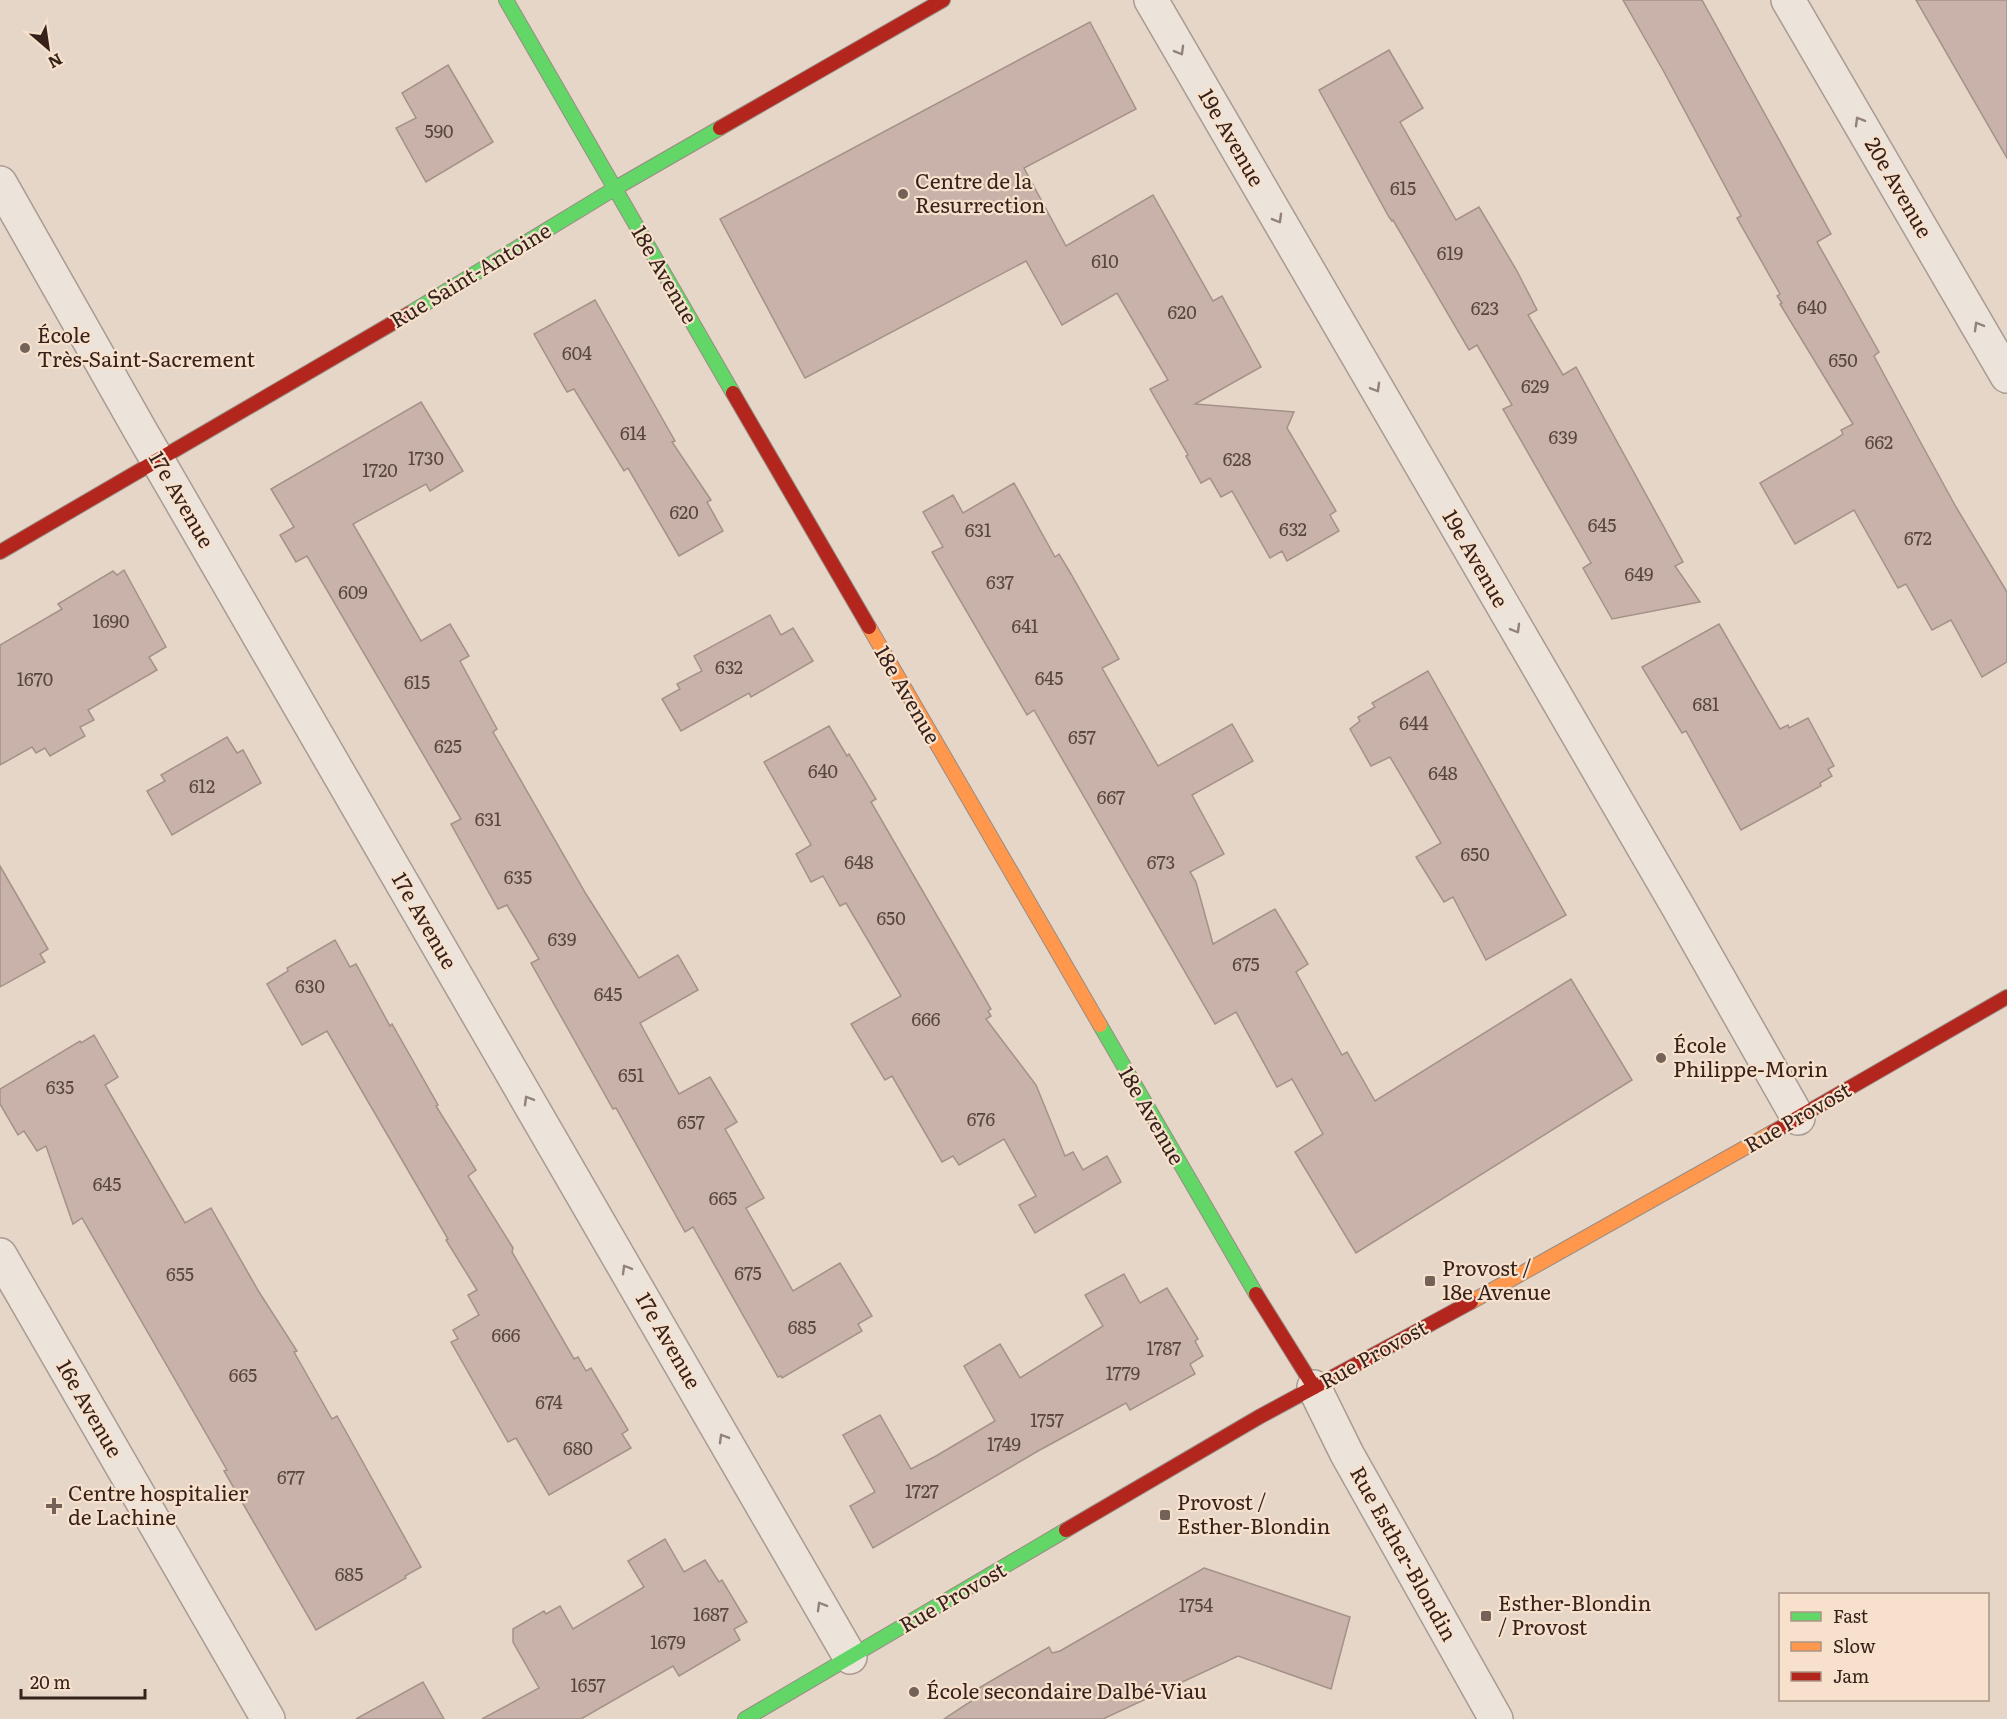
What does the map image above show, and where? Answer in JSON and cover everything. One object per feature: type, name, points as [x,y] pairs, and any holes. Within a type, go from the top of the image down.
[{"type":"street","name":"18e Avenue","points":[[506,0],[1195,1190],[1279,1333],[1314,1387]]},
{"type":"street","name":"Rue Saint-Antoine","points":[[0,552],[382,330],[614,189],[943,0]]},
{"type":"street","name":"19e Avenue","points":[[1151,0],[1677,905],[1798,1118]]},
{"type":"street","name":"20e Avenue","points":[[1788,0],[2007,376]]},
{"type":"street","name":"17e Avenue","points":[[0,183],[850,1657]]},
{"type":"street","name":"Rue Provost","points":[[745,1719],[1259,1417],[1454,1311],[1798,1118],[2007,997]]},
{"type":"street","name":"16e Avenue","points":[[0,1255],[268,1719]]},
{"type":"street","name":"Rue Esther-Blondin","points":[[1314,1387],[1347,1454],[1496,1719]]},
{"type":"building","points":[[1623,0],[1702,0],[1831,234],[1817,242],[1879,352],[1874,356],[1922,445],[2007,592],[2007,662],[1982,677],[1951,620],[1932,630],[1906,584],[1898,588],[1854,510],[1795,544],[1760,483],[1834,440],[1843,434],[1841,430],[1853,424],[1780,304],[1782,303],[1777,296],[1780,294],[1737,218],[1741,216]]},
{"type":"building","points":[[1916,0],[2007,0],[2007,158]]},
{"type":"building","name":"Centre de la Resurrection","points":[[1090,22],[1136,109],[1024,168],[1066,246],[1153,195],[1213,301],[1222,296],[1261,367],[1195,404],[1294,412],[1287,428],[1336,511],[1330,515],[1339,531],[1287,561],[1282,551],[1270,558],[1232,491],[1221,497],[1210,478],[1201,483],[1186,456],[1188,455],[1150,389],[1168,380],[1117,293],[1062,325],[1026,261],[805,378],[720,219]]},
{"type":"building","points":[[1389,50],[1423,108],[1400,122],[1456,220],[1479,207],[1537,310],[1528,315],[1563,375],[1576,367],[1683,562],[1675,566],[1700,602],[1612,619],[1592,584],[1583,568],[1591,563],[1503,409],[1512,405],[1477,345],[1469,350],[1393,220],[1389,217],[1319,90]]},
{"type":"building","points":[[448,65],[493,142],[426,182],[396,128],[416,118],[402,93]]},
{"type":"building","points":[[595,300],[675,441],[672,442],[711,500],[707,502],[723,531],[679,556],[628,468],[624,471],[574,389],[567,392],[534,334]]},
{"type":"building","points":[[421,402],[463,471],[430,491],[426,484],[353,524],[421,641],[450,624],[469,656],[460,661],[497,729],[493,732],[586,894],[639,978],[678,955],[698,990],[640,1023],[679,1094],[710,1077],[737,1122],[725,1129],[764,1198],[746,1208],[793,1291],[840,1263],[872,1316],[858,1324],[862,1331],[782,1378],[778,1377],[693,1227],[685,1232],[616,1108],[613,1109],[531,963],[539,959],[507,905],[498,909],[451,824],[461,819],[307,556],[296,562],[280,535],[294,527],[271,489]]},
{"type":"building","points":[[1014,483],[1055,557],[1059,554],[1119,659],[1102,668],[1158,766],[1232,724],[1253,761],[1192,795],[1224,854],[1190,872],[1196,882],[1213,944],[1275,909],[1308,964],[1296,972],[1342,1055],[1347,1052],[1375,1101],[1571,979],[1632,1080],[1356,1253],[1295,1152],[1323,1134],[1292,1079],[1277,1087],[1236,1012],[1215,1024],[1034,710],[1027,715],[932,552],[943,547],[923,512],[953,495],[963,513]]},
{"type":"building","points":[[124,570],[166,647],[149,657],[157,670],[88,710],[94,720],[80,727],[85,736],[50,756],[45,748],[36,753],[32,747],[0,765],[0,645],[62,609],[58,604],[113,571],[117,575]]},
{"type":"building","points":[[770,615],[781,635],[793,628],[813,661],[751,697],[749,693],[681,731],[662,699],[680,689],[677,684],[702,671],[694,656]]},
{"type":"building","points":[[1719,624],[1780,729],[1788,725],[1789,728],[1808,718],[1834,766],[1828,769],[1832,776],[1820,783],[1821,786],[1741,830],[1686,731],[1682,733],[1642,667]]},
{"type":"building","points":[[1428,671],[1566,915],[1486,960],[1453,897],[1444,902],[1416,857],[1441,843],[1390,757],[1371,766],[1350,729],[1360,721],[1358,717],[1375,707],[1372,703]]},
{"type":"building","points":[[829,726],[876,799],[871,802],[991,1009],[988,1011],[991,1016],[986,1019],[1036,1085],[1065,1156],[1073,1152],[1083,1170],[1107,1156],[1121,1182],[1035,1233],[1019,1205],[1036,1196],[1004,1139],[959,1165],[953,1156],[942,1162],[892,1076],[885,1080],[851,1024],[901,996],[846,903],[840,906],[823,876],[811,882],[796,854],[811,845],[764,762]]},
{"type":"building","points":[[227,737],[237,753],[243,750],[261,783],[172,835],[147,791],[165,781],[161,775]]},
{"type":"building","points":[[0,866],[48,949],[40,954],[45,962],[0,987]]},
{"type":"building","points":[[335,940],[350,967],[356,964],[438,1105],[436,1106],[476,1170],[468,1176],[513,1248],[512,1252],[574,1359],[578,1357],[586,1371],[591,1368],[628,1430],[622,1434],[631,1448],[549,1495],[516,1438],[508,1442],[451,1342],[458,1339],[453,1330],[479,1315],[468,1295],[477,1290],[327,1031],[302,1045],[267,984],[288,971],[287,968]]},
{"type":"building","points":[[94,1035],[118,1077],[105,1085],[185,1223],[211,1208],[259,1292],[297,1351],[294,1352],[332,1419],[337,1416],[421,1567],[316,1630],[82,1218],[73,1224],[46,1146],[37,1151],[24,1131],[18,1135],[0,1104],[0,1089]]},
{"type":"building","points":[[1124,1274],[1140,1303],[1167,1288],[1198,1339],[1195,1341],[1203,1356],[1190,1364],[1195,1374],[1130,1410],[1126,1403],[1038,1451],[873,1548],[850,1506],[875,1492],[843,1435],[880,1415],[911,1469],[936,1456],[995,1421],[964,1366],[1000,1344],[1020,1378],[1103,1326],[1085,1295]]},
{"type":"building","points":[[665,1539],[684,1572],[705,1560],[719,1582],[722,1580],[747,1622],[734,1629],[740,1640],[679,1676],[673,1666],[581,1719],[482,1719],[539,1688],[513,1642],[513,1629],[544,1611],[546,1614],[560,1606],[573,1629],[644,1587],[628,1561]]},
{"type":"building","points":[[1204,1568],[1350,1617],[1331,1689],[1238,1656],[1103,1719],[944,1719],[976,1698],[972,1692],[1049,1647],[1052,1653],[1060,1651]]},
{"type":"building","points":[[423,1682],[444,1719],[356,1719]]},
{"type":"traffic: fast","points":[[506,0],[733,393]]},
{"type":"traffic: fast","points":[[410,313],[614,189],[720,128]]},
{"type":"traffic: fast","points":[[1100,1025],[1256,1294]]},
{"type":"traffic: fast","points":[[745,1719],[1066,1530]]},
{"type":"traffic: slow","points":[[869,627],[1100,1025]]},
{"type":"traffic: slow","points":[[1471,1302],[1773,1132]]},
{"type":"traffic: jam","points":[[720,128],[943,0]]},
{"type":"traffic: jam","points":[[0,552],[410,313]]},
{"type":"traffic: jam","points":[[733,393],[869,627]]},
{"type":"traffic: jam","points":[[1773,1132],[2007,997]]},
{"type":"traffic: jam","points":[[1256,1294],[1314,1387]]},
{"type":"traffic: jam","points":[[1066,1530],[1259,1417],[1471,1302]]},
{"type":"place","name":"Centre de la Resurrection","points":[[903,194]]},
{"type":"place","name":"École Très-Saint-Sacrement","points":[[25,348]]},
{"type":"place","name":"École Philippe-Morin","points":[[1661,1058]]},
{"type":"place","name":"Provost / 18e Avenue","points":[[1430,1281]]},
{"type":"place","name":"Centre hospitalier de Lachine","points":[[54,1506]]},
{"type":"place","name":"Provost / Esther-Blondin","points":[[1165,1515]]},
{"type":"place","name":"Esther-Blondin / Provost","points":[[1486,1616]]},
{"type":"place","name":"École secondaire Dalbé-Viau","points":[[914,1692]]}]
